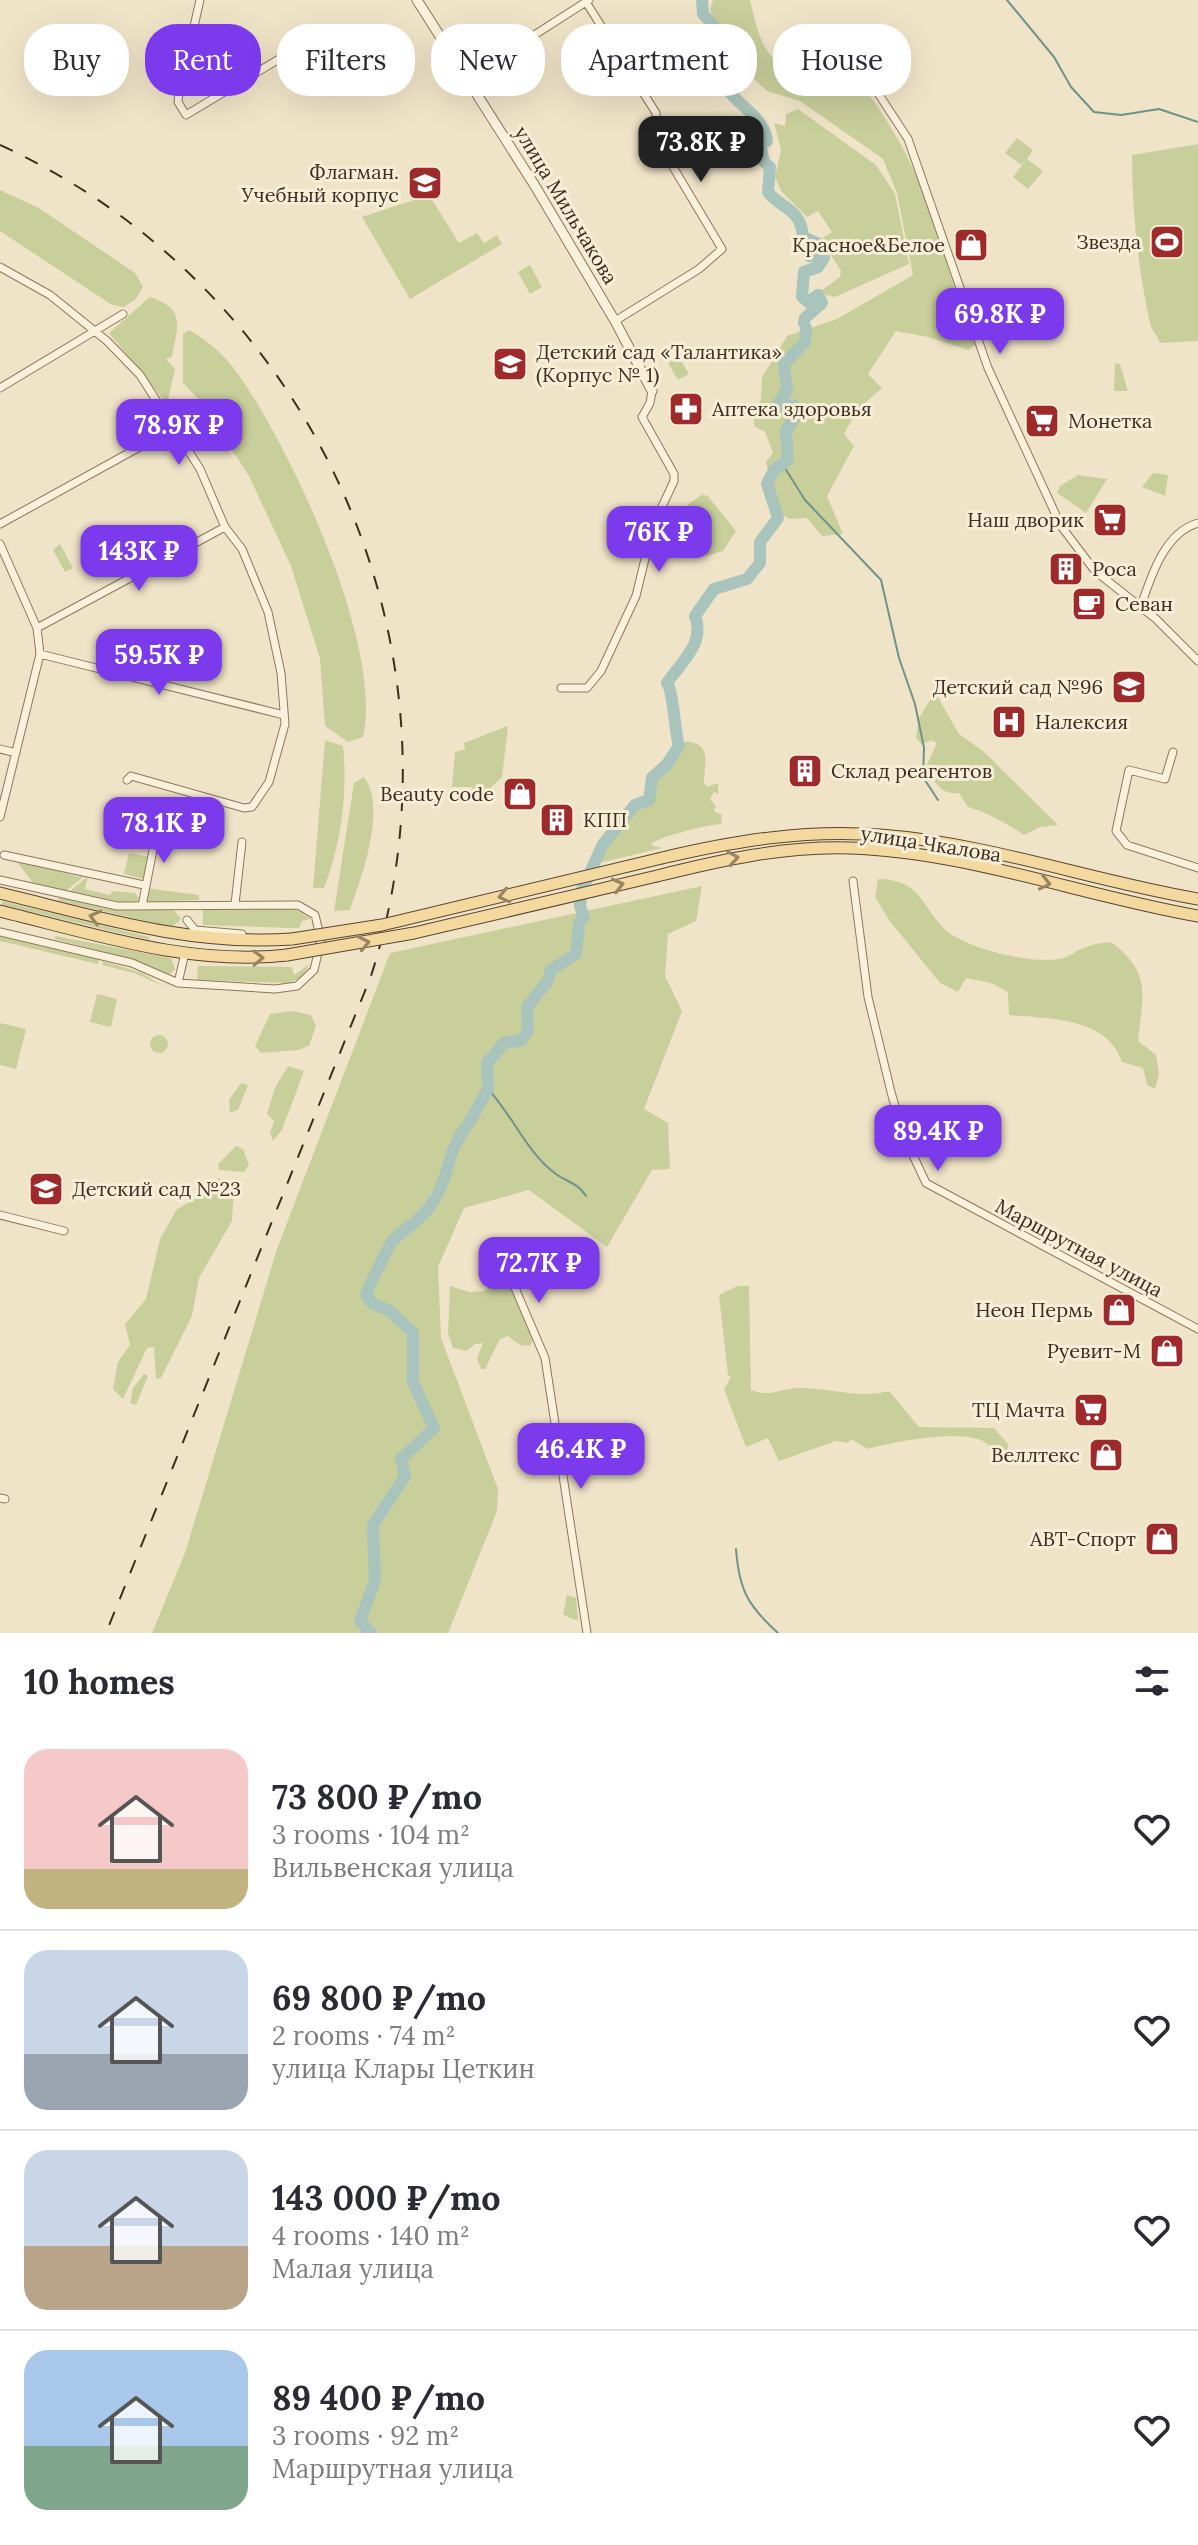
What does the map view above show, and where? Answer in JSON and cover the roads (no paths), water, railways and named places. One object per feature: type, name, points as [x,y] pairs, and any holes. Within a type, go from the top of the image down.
[{"type":"main road","name":"улица Чкалова","points":[[0,893],[171,934],[211,940],[292,939],[382,925],[662,858],[777,836],[883,835],[944,843],[1198,899]]},
{"type":"main road","name":"улица Чкалова","points":[[0,911],[185,953],[245,958],[287,955],[414,933],[657,876],[780,851],[881,850],[940,859],[1198,916]]},
{"type":"street","points":[[200,0],[179,92],[178,102],[186,115],[277,60]]},
{"type":"street","name":"улица Мильчакова","points":[[417,0],[432,24]]},
{"type":"street","points":[[545,28],[587,1],[656,113],[657,122],[651,130],[722,249],[699,269],[615,321]]},
{"type":"street","name":"улица Мильчакова","points":[[478,96],[615,321],[652,391]]},
{"type":"street","points":[[880,96],[908,139],[988,368],[1061,526],[1095,571],[1141,606],[1198,661]]},
{"type":"street","points":[[0,267],[50,295],[96,332],[140,375],[200,469],[225,527],[242,549],[268,612],[281,673],[284,715],[281,742],[269,782],[252,807],[244,808],[131,776],[127,780]]},
{"type":"street","points":[[0,388],[123,314]]},
{"type":"street","points":[[561,688],[587,688],[601,671],[638,591],[653,526],[674,481],[674,474],[642,417],[650,403],[652,391]]},
{"type":"street","points":[[0,524],[174,428]]},
{"type":"street","points":[[1141,606],[1153,575],[1176,533],[1198,523]]},
{"type":"street","points":[[37,628],[225,527]]},
{"type":"street","points":[[0,544],[37,628],[40,654],[0,817]]},
{"type":"street","points":[[40,654],[234,700],[284,715]]},
{"type":"street","points":[[0,749],[16,753]]},
{"type":"street","points":[[1173,752],[1165,779],[1129,770],[1116,831],[1127,845],[1198,868]]},
{"type":"street","points":[[142,906],[159,820]]},
{"type":"street","points":[[235,904],[242,842]]},
{"type":"street","points":[[4,855],[144,885]]},
{"type":"street","points":[[0,880],[95,902],[142,906],[291,904],[312,911],[320,924],[321,940],[316,964],[309,977],[297,986],[275,989],[178,983],[132,963],[0,932]]},
{"type":"street","name":"Маршрутная улица","points":[[853,881],[868,997],[887,1078],[898,1121],[926,1183],[1198,1329]]},
{"type":"street","points":[[187,905],[190,927],[199,931],[292,939]]},
{"type":"street","points":[[171,934],[181,929],[187,920]]},
{"type":"street","points":[[178,983],[185,953]]},
{"type":"street","points":[[0,1215],[64,1231]]},
{"type":"street","points":[[507,1256],[506,1267],[545,1358],[587,1633]]},
{"type":"waterway","points":[[702,0],[703,14],[715,27],[716,62],[723,83],[765,132],[767,141],[760,144],[764,162],[770,167],[768,192],[799,220],[803,237],[817,243],[809,256],[824,258],[818,267],[804,272],[802,297],[808,302],[818,295],[822,303],[805,318],[804,323]]},
{"type":"waterway","points":[[1007,0],[1054,57],[1071,87],[1094,112],[1121,115],[1159,109],[1198,122]]},
{"type":"waterway","points":[[469,1123],[488,1089],[487,1063],[504,1043],[522,1040],[528,1030],[527,1007],[547,982],[551,970],[576,954],[579,923],[584,917],[580,906],[582,890],[603,844],[635,805],[649,800],[652,778],[667,764],[679,746],[667,683],[694,644],[697,635],[695,616],[714,589],[747,579],[760,563],[760,542],[778,518],[767,484],[774,470],[788,460],[786,431],[796,415],[794,405],[783,407],[779,403],[787,390],[784,364],[805,342],[806,328]]},
{"type":"waterway","points":[[783,465],[805,500],[881,580],[899,658],[915,704],[924,748],[923,777],[938,800]]},
{"type":"waterway","points":[[488,1089],[537,1156],[586,1196]]},
{"type":"waterway","points":[[438,1193],[456,1143],[466,1127]]},
{"type":"waterway","points":[[371,1633],[360,1621],[375,1580],[373,1525],[405,1476],[401,1459],[434,1428],[413,1382],[413,1333],[389,1310],[373,1304],[366,1295],[394,1239],[435,1199]]},
{"type":"waterway","points":[[736,1549],[747,1596],[778,1633]]},
{"type":"railway","points":[[0,145],[110,208],[205,289],[283,384],[342,491],[382,606],[401,727],[398,852],[371,976],[106,1633]]},
{"type":"place","name":"Флагман. Учебный корпус","points":[[425,183]]},
{"type":"place","name":"Звезда","points":[[1167,242]]},
{"type":"place","name":"Красное&Белое","points":[[971,245]]},
{"type":"place","name":"Детский сад «Талантика» (Корпус № 1)","points":[[510,364]]},
{"type":"place","name":"Аптека здоровья","points":[[686,409]]},
{"type":"place","name":"Монетка","points":[[1042,421]]},
{"type":"place","name":"Наш дворик","points":[[1110,520]]},
{"type":"place","name":"Роса","points":[[1066,569]]},
{"type":"place","name":"Севан","points":[[1089,604]]},
{"type":"place","name":"Детский сад №96","points":[[1129,687]]},
{"type":"place","name":"Налексия","points":[[1009,722]]},
{"type":"place","name":"Склад реагентов","points":[[805,771]]},
{"type":"place","name":"Beauty code","points":[[520,794]]},
{"type":"place","name":"КПП","points":[[557,820]]},
{"type":"place","name":"Детский сад №23","points":[[46,1189]]},
{"type":"place","name":"Неон Пермь","points":[[1119,1310]]},
{"type":"place","name":"Руевит-М","points":[[1167,1351]]},
{"type":"place","name":"ТЦ Мачта","points":[[1091,1410]]},
{"type":"place","name":"Веллтекс","points":[[1106,1455]]},
{"type":"place","name":"АВТ-Спорт","points":[[1162,1539]]}]
